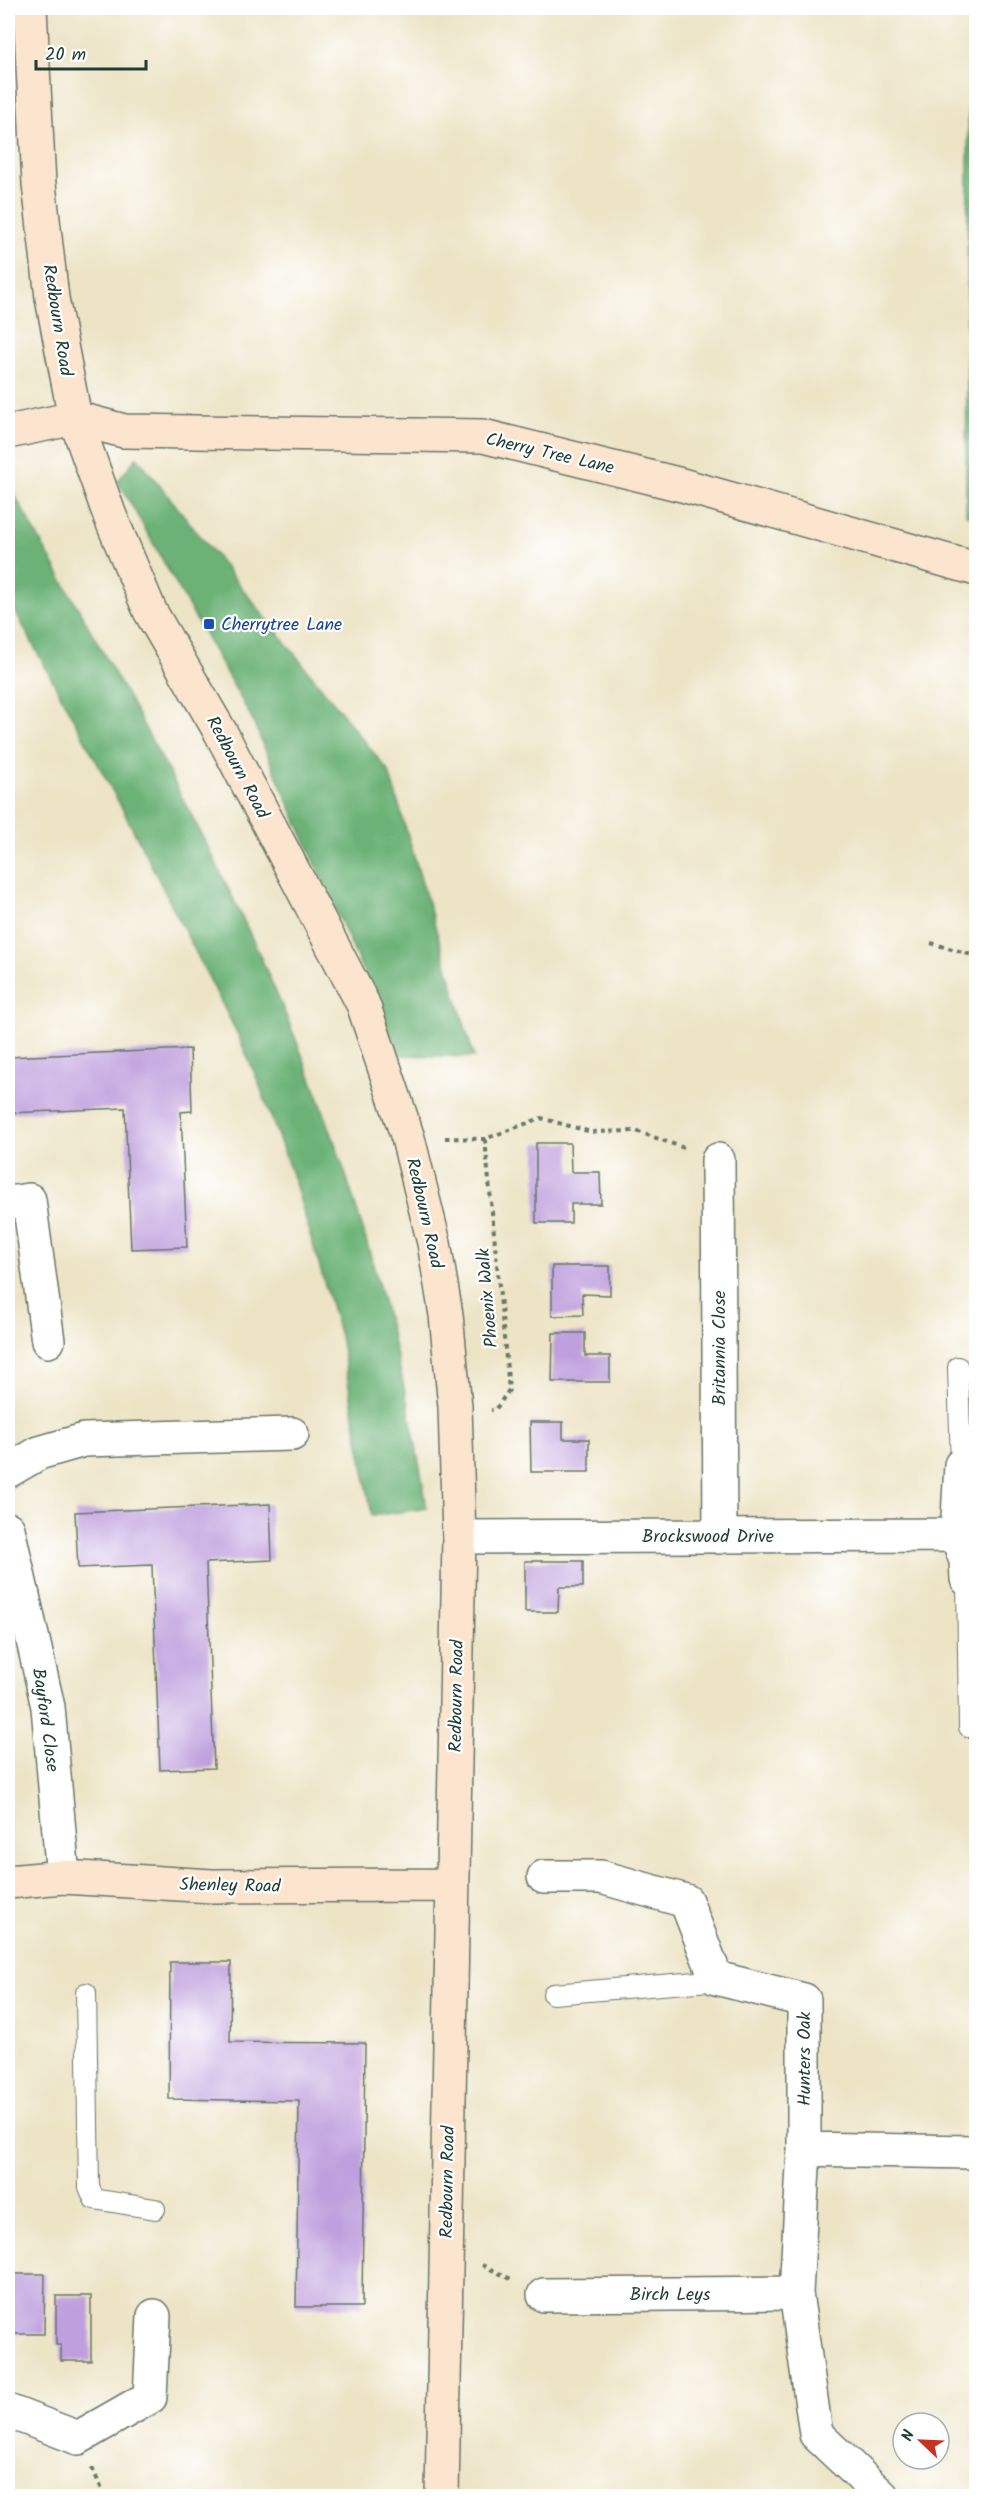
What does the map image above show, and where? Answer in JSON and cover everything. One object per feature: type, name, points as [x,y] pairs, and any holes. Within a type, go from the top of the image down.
[{"type":"main road","name":"Redbourn Road","points":[[30,8],[39,184],[52,298],[75,418],[110,516],[150,611],[221,733],[363,1004],[408,1138],[436,1253],[446,1315],[455,1407],[459,1537],[442,2496]]},
{"type":"main road","points":[[8,432],[75,418]]},
{"type":"main road","name":"Cherry Tree Lane","points":[[75,418],[123,430],[483,436],[682,485],[976,569]]},
{"type":"main road","name":"Shenley Road","points":[[8,1882],[63,1877],[218,1886],[453,1885]]},
{"type":"street","name":"Britannia Close","points":[[718,1160],[720,1537]]},
{"type":"street","points":[[8,1203],[29,1200],[48,1341]]},
{"type":"street","points":[[8,1471],[39,1453],[84,1440],[292,1434]]},
{"type":"street","points":[[961,1465],[957,1535],[966,1561],[967,1580]]},
{"type":"street","name":"Bayford Close","points":[[8,1529],[48,1707],[63,1877]]},
{"type":"street","name":"Brockswood Drive","points":[[459,1537],[957,1535]]},
{"type":"street","points":[[544,1877],[601,1877],[686,1901],[716,1978],[721,1980]]},
{"type":"street","name":"Hunters Oak","points":[[721,1980],[804,2000],[804,2149],[796,2293],[816,2434],[882,2496]]},
{"type":"street","points":[[804,2149],[970,2152]]},
{"type":"street","name":"Birch Leys","points":[[544,2295],[796,2293]]},
{"type":"street","points":[[8,2411],[78,2438],[150,2397],[154,2316]]},
{"type":"lane","points":[[958,1367],[961,1465]]},
{"type":"lane","points":[[967,1580],[969,1727]]},
{"type":"lane","points":[[553,1994],[721,1980]]},
{"type":"lane","points":[[86,1993],[89,2187],[94,2199],[155,2208]]},
{"type":"path","points":[[931,943],[976,956]]},
{"type":"path","points":[[408,1138],[485,1139],[541,1118],[591,1132],[636,1131],[718,1160]]},
{"type":"path","name":"Phoenix Walk","points":[[455,1407],[495,1410],[509,1390],[485,1139]]},
{"type":"path","points":[[446,2247],[544,2295]]},
{"type":"green space","points":[[969,8],[976,8],[976,518],[966,515]]},
{"type":"green space","points":[[137,457],[389,772],[474,1057],[400,1055],[250,715],[118,481]]},
{"type":"green space","points":[[10,487],[149,735],[215,861],[246,925],[301,1052],[347,1179],[385,1309],[415,1441],[427,1508],[372,1516],[340,1336],[295,1183],[258,1081],[237,1033],[125,814],[8,598],[8,488]]},
{"type":"building","points":[[190,1049],[192,1111],[181,1112],[187,1247],[131,1249],[125,1108],[8,1113],[8,1057]]},
{"type":"building","points":[[536,1143],[570,1143],[571,1172],[600,1172],[601,1204],[571,1204],[571,1223],[536,1223]]},
{"type":"building","points":[[552,1266],[610,1266],[610,1295],[582,1294],[583,1315],[552,1316]]},
{"type":"building","points":[[553,1333],[585,1333],[585,1356],[610,1356],[610,1382],[552,1382]]},
{"type":"building","points":[[530,1422],[563,1422],[563,1439],[589,1439],[589,1472],[531,1472]]},
{"type":"building","points":[[270,1504],[272,1560],[206,1563],[214,1768],[160,1770],[152,1565],[78,1568],[75,1512]]},
{"type":"building","points":[[525,1561],[583,1561],[583,1587],[559,1587],[558,1612],[525,1612]]},
{"type":"building","points":[[170,1962],[231,1962],[230,2042],[365,2043],[362,2307],[296,2307],[299,2101],[169,2099]]},
{"type":"building","points":[[9,2274],[45,2274],[44,2334],[9,2334]]},
{"type":"building","points":[[56,2296],[91,2296],[91,2361],[61,2361],[61,2345],[56,2345]]},
{"type":"place","name":"Cherrytree Lane","points":[[209,624]]}]
